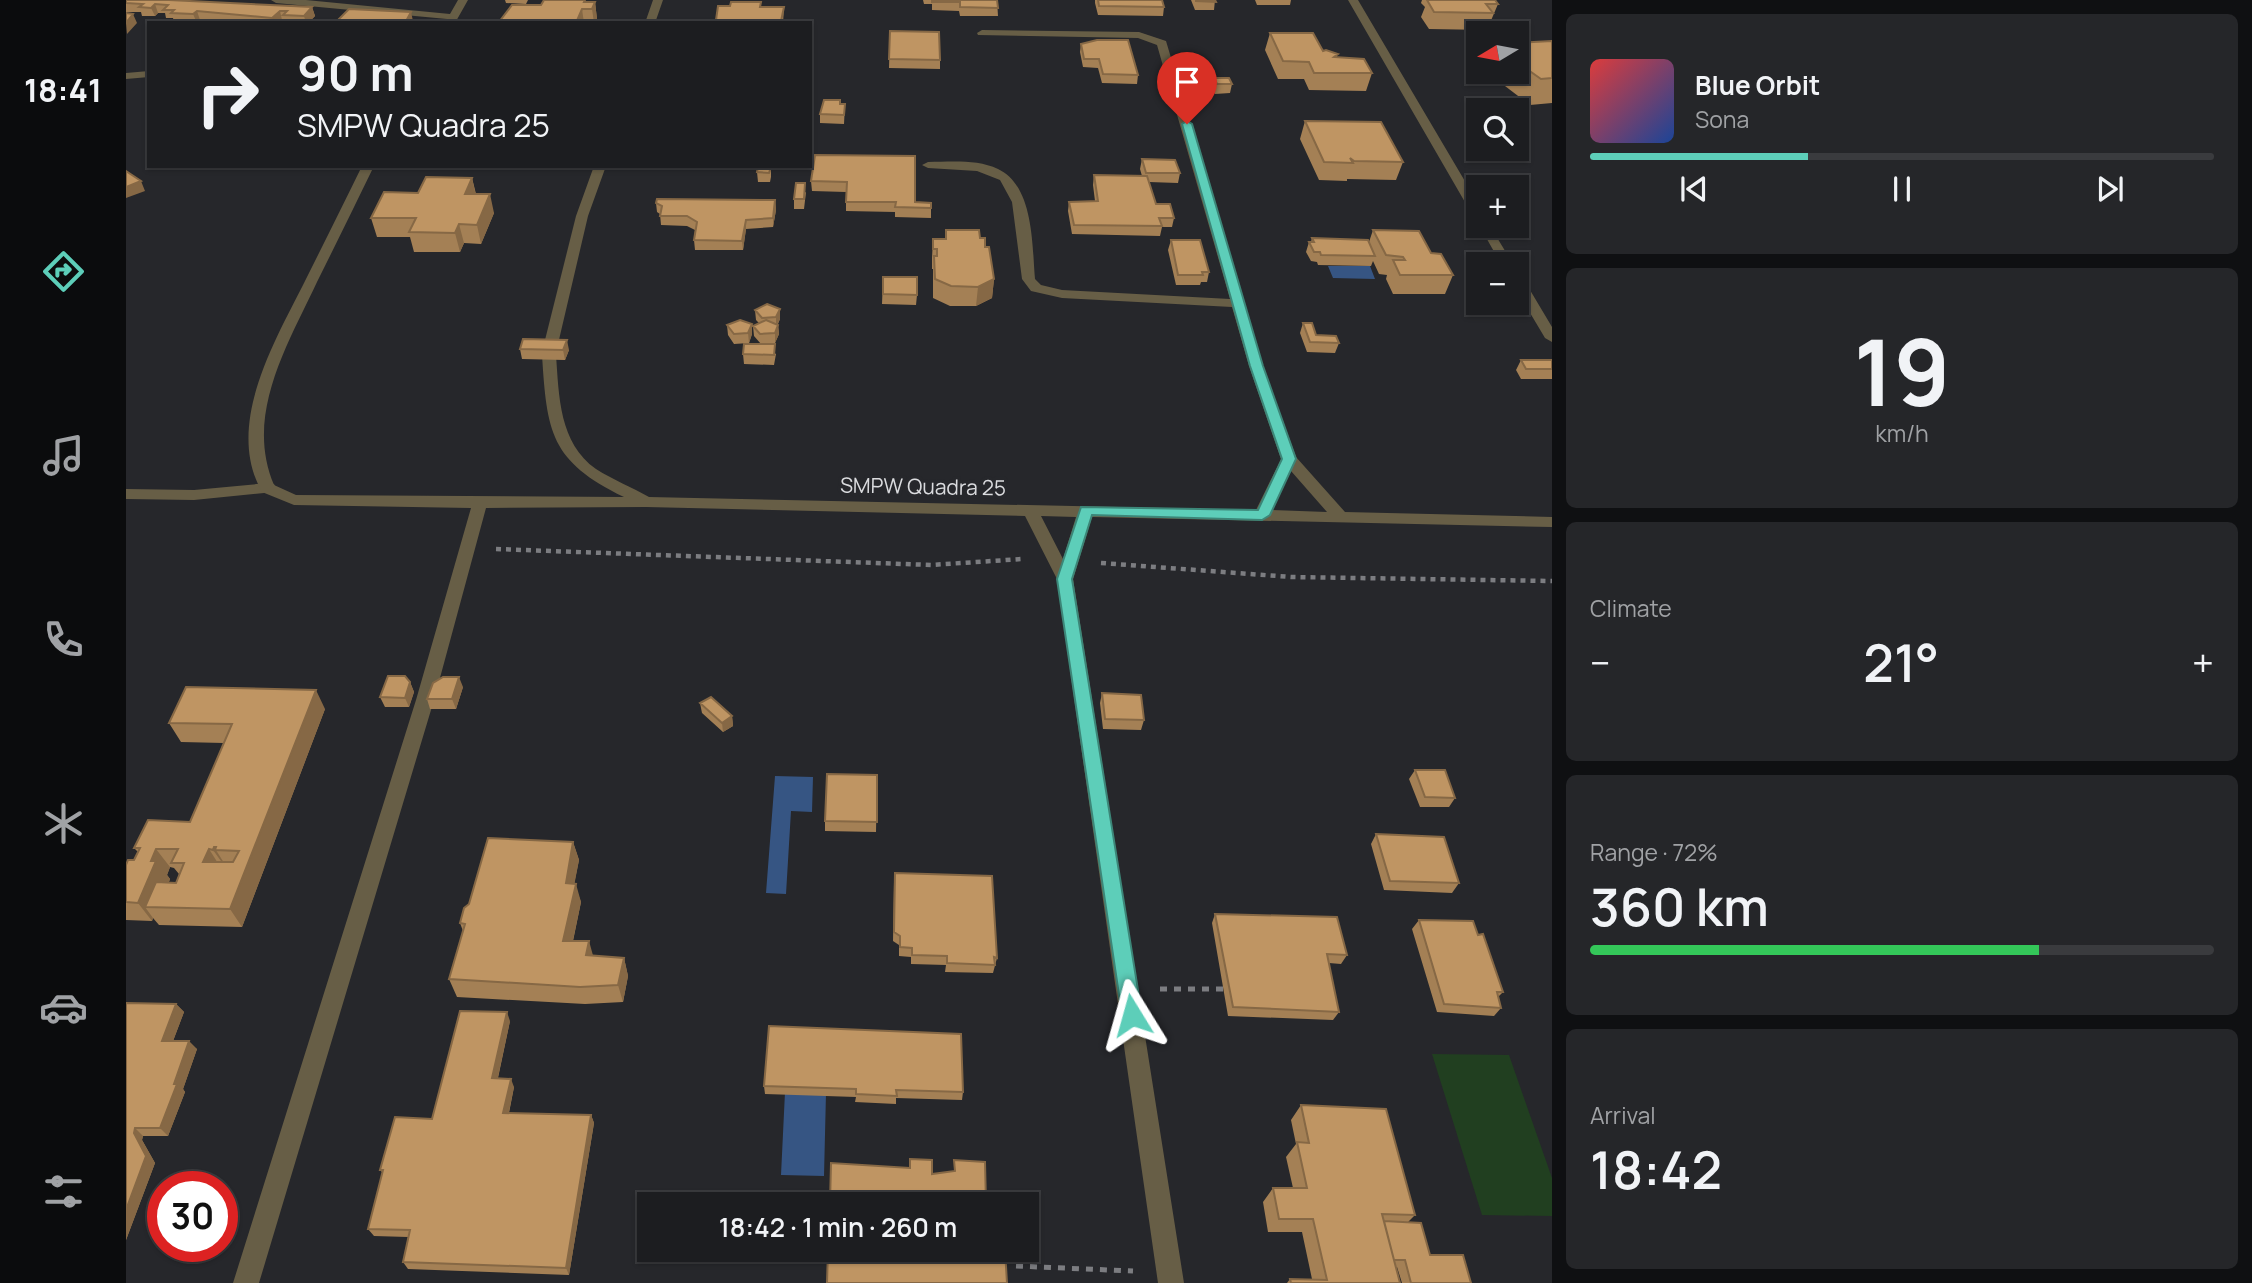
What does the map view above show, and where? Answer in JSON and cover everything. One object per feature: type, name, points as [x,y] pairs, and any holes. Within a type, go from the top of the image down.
[{"type":"street","points":[[276,0],[451,20],[463,0]]},
{"type":"street","points":[[651,21],[658,0]]},
{"type":"street","points":[[1353,0],[1466,194]]},
{"type":"street","points":[[982,33],[1139,35],[1162,43],[1237,303],[1289,459],[1340,516]]},
{"type":"street","points":[[126,76],[147,74]]},
{"type":"street","points":[[928,165],[981,168],[997,172],[1009,182],[1018,199],[1029,279],[1035,288],[1062,294],[1237,303]]},
{"type":"street","points":[[126,494],[194,495],[268,488],[259,467],[257,420],[268,370],[367,168]]},
{"type":"street","points":[[599,168],[582,216],[550,349],[558,425],[565,444],[579,463],[646,502]]},
{"type":"street","points":[[1529,300],[1552,338]]},
{"type":"street","points":[[1262,515],[1289,459]]},
{"type":"street","name":"SMPW Quadra 25","points":[[268,488],[293,500],[646,502],[1552,522]]},
{"type":"street","points":[[246,1283],[425,701],[480,503]]},
{"type":"street","points":[[1030,510],[1063,559],[1170,1278]]},
{"type":"street","points":[[1063,559],[1086,510]]},
{"type":"path","points":[[467,548],[931,565],[1063,559],[1291,577],[1552,581]]},
{"type":"path","points":[[1128,989],[1234,989]]},
{"type":"path","points":[[1016,1266],[1170,1278]]},
{"type":"green space","points":[[1432,1054],[1509,1055],[1552,1178],[1552,1216],[1482,1215]]},
{"type":"water","points":[[1328,266],[1370,266],[1375,279],[1333,278]]},
{"type":"water","points":[[775,776],[813,777],[812,812],[791,811],[786,894],[766,893]]},
{"type":"water","points":[[785,1092],[826,1093],[824,1176],[781,1175]]},
{"type":"building","points":[[126,0],[312,7],[304,16],[283,15],[287,11],[280,11],[272,18],[197,11],[193,14],[171,13],[174,10],[163,10],[168,5],[139,7],[143,4],[126,3]]},
{"type":"building","points":[[544,0],[595,2],[592,9],[582,9],[577,21],[500,21],[512,5],[541,5]]},
{"type":"building","points":[[932,0],[997,0],[998,8],[960,7],[960,2]]},
{"type":"building","points":[[1098,0],[1162,0],[1164,7],[1099,6]]},
{"type":"building","points":[[1427,0],[1495,0],[1498,4],[1486,4],[1493,13],[1434,12]]},
{"type":"building","points":[[731,2],[761,2],[760,7],[784,7],[781,21],[716,20],[718,6],[730,6]]},
{"type":"building","points":[[349,9],[411,12],[406,21],[337,21]]},
{"type":"building","points":[[126,13],[133,14],[126,23]]},
{"type":"building","points":[[890,31],[939,32],[940,60],[889,59]]},
{"type":"building","points":[[1270,33],[1313,33],[1323,51],[1338,54],[1334,57],[1364,59],[1372,73],[1314,73],[1309,62],[1283,61]]},
{"type":"building","points":[[1097,40],[1128,40],[1138,75],[1103,74],[1099,59],[1084,59],[1081,44]]},
{"type":"building","points":[[1552,41],[1552,78],[1541,79],[1530,71],[1530,42]]},
{"type":"building","points":[[1214,78],[1229,78],[1232,84],[1217,84]]},
{"type":"building","points":[[824,100],[840,100],[840,104],[845,104],[844,115],[820,114]]},
{"type":"building","points":[[1305,121],[1381,122],[1403,162],[1354,161],[1350,158],[1353,163],[1324,162]]},
{"type":"building","points":[[815,155],[915,156],[915,202],[931,203],[931,208],[895,207],[896,202],[846,202],[847,182],[811,181]]},
{"type":"building","points":[[1142,159],[1175,160],[1180,173],[1146,173]]},
{"type":"building","points":[[758,168],[771,168],[769,173],[757,172]]},
{"type":"building","points":[[126,171],[141,181],[126,187]]},
{"type":"building","points":[[1094,175],[1147,176],[1156,204],[1170,204],[1174,218],[1159,218],[1162,226],[1074,225],[1069,202],[1098,201]]},
{"type":"building","points":[[426,177],[472,178],[465,194],[490,194],[477,225],[459,224],[455,233],[409,232],[416,218],[371,218],[384,192],[418,193]]},
{"type":"building","points":[[796,183],[805,183],[804,199],[794,199]]},
{"type":"building","points":[[657,199],[775,200],[773,218],[746,220],[742,241],[694,240],[697,222],[687,216],[660,216],[662,206],[656,203]]},
{"type":"building","points":[[946,230],[979,230],[980,238],[985,238],[985,247],[989,247],[994,279],[978,287],[951,286],[935,279],[934,256],[937,256],[937,249],[933,249],[933,239],[946,239]]},
{"type":"building","points":[[1373,230],[1419,231],[1431,253],[1441,254],[1453,275],[1400,275],[1393,260],[1405,260],[1403,257],[1386,255]]},
{"type":"building","points":[[1312,238],[1368,240],[1375,256],[1321,255],[1320,252],[1314,252],[1309,242],[1314,242]]},
{"type":"building","points":[[1171,240],[1200,240],[1209,272],[1202,272],[1203,275],[1178,275]]},
{"type":"building","points":[[883,277],[917,277],[917,295],[883,294]]},
{"type":"building","points":[[767,304],[780,309],[776,317],[762,318],[755,310]]},
{"type":"building","points":[[740,320],[752,324],[748,333],[734,334],[727,325]]},
{"type":"building","points":[[766,320],[778,325],[775,333],[760,334],[753,326]]},
{"type":"building","points":[[1303,323],[1312,323],[1316,335],[1336,336],[1339,343],[1310,342]]},
{"type":"building","points":[[523,339],[567,340],[563,350],[520,349]]},
{"type":"building","points":[[744,344],[775,344],[774,355],[743,354]]},
{"type":"building","points":[[1521,360],[1552,360],[1552,369],[1526,369]]},
{"type":"building","points":[[388,676],[405,676],[410,682],[405,698],[380,697]]},
{"type":"building","points":[[443,677],[459,677],[452,699],[427,699],[433,683]]},
{"type":"building","points":[[186,687],[316,690],[230,909],[145,907],[156,882],[176,883],[184,863],[171,863],[178,849],[156,849],[151,861],[156,861],[138,903],[126,902],[126,865],[128,860],[134,860],[140,848],[134,848],[148,820],[190,822],[232,724],[169,723]],"holes":[[[216,847],[215,850],[239,851],[233,862],[203,862],[209,849]]]},
{"type":"building","points":[[1102,693],[1141,695],[1144,720],[1105,719]]},
{"type":"building","points":[[711,697],[732,716],[722,723],[700,703]]},
{"type":"building","points":[[1415,770],[1445,770],[1455,798],[1425,797]]},
{"type":"building","points":[[827,774],[877,775],[877,822],[825,821]]},
{"type":"building","points":[[1376,834],[1444,837],[1459,883],[1390,881]]},
{"type":"building","points":[[488,838],[573,842],[566,883],[576,884],[563,941],[589,941],[586,955],[624,958],[618,985],[580,987],[449,979],[465,924],[460,923],[464,908],[469,904]]},
{"type":"building","points":[[895,873],[992,876],[997,958],[994,957],[995,965],[947,963],[947,956],[912,955],[912,948],[900,947],[900,936],[894,932]]},
{"type":"building","points":[[1215,914],[1337,917],[1347,955],[1327,954],[1339,1012],[1233,1007]]},
{"type":"building","points":[[1419,920],[1473,921],[1478,935],[1483,934],[1503,992],[1497,992],[1501,1008],[1444,1004]]},
{"type":"building","points":[[126,1003],[176,1004],[162,1041],[189,1041],[174,1084],[177,1084],[160,1128],[135,1128],[134,1133],[146,1156],[126,1210]]},
{"type":"building","points":[[460,1011],[507,1012],[492,1078],[511,1079],[503,1113],[591,1115],[566,1268],[403,1262],[410,1230],[368,1229],[383,1170],[380,1170],[395,1117],[432,1119]]},
{"type":"building","points":[[769,1026],[961,1034],[963,1092],[896,1090],[897,1096],[856,1094],[856,1089],[764,1086]]},
{"type":"building","points":[[1301,1105],[1386,1109],[1415,1215],[1382,1214],[1400,1283],[1291,1283],[1290,1279],[1327,1280],[1313,1219],[1279,1219],[1273,1188],[1307,1188],[1297,1142],[1309,1143]]},
{"type":"building","points":[[910,1159],[932,1160],[932,1174],[955,1171],[954,1160],[985,1162],[986,1192],[830,1192],[831,1163],[910,1168]]},
{"type":"building","points":[[1384,1221],[1421,1223],[1430,1255],[1463,1255],[1471,1283],[1411,1283],[1405,1260],[1394,1260]]},
{"type":"building","points":[[828,1262],[1006,1262],[1007,1283],[827,1283]]},
{"type":"route","points":[[1132,1015],[1065,579],[1086,510],[1262,515],[1289,459],[1256,366],[1187,124]]}]
